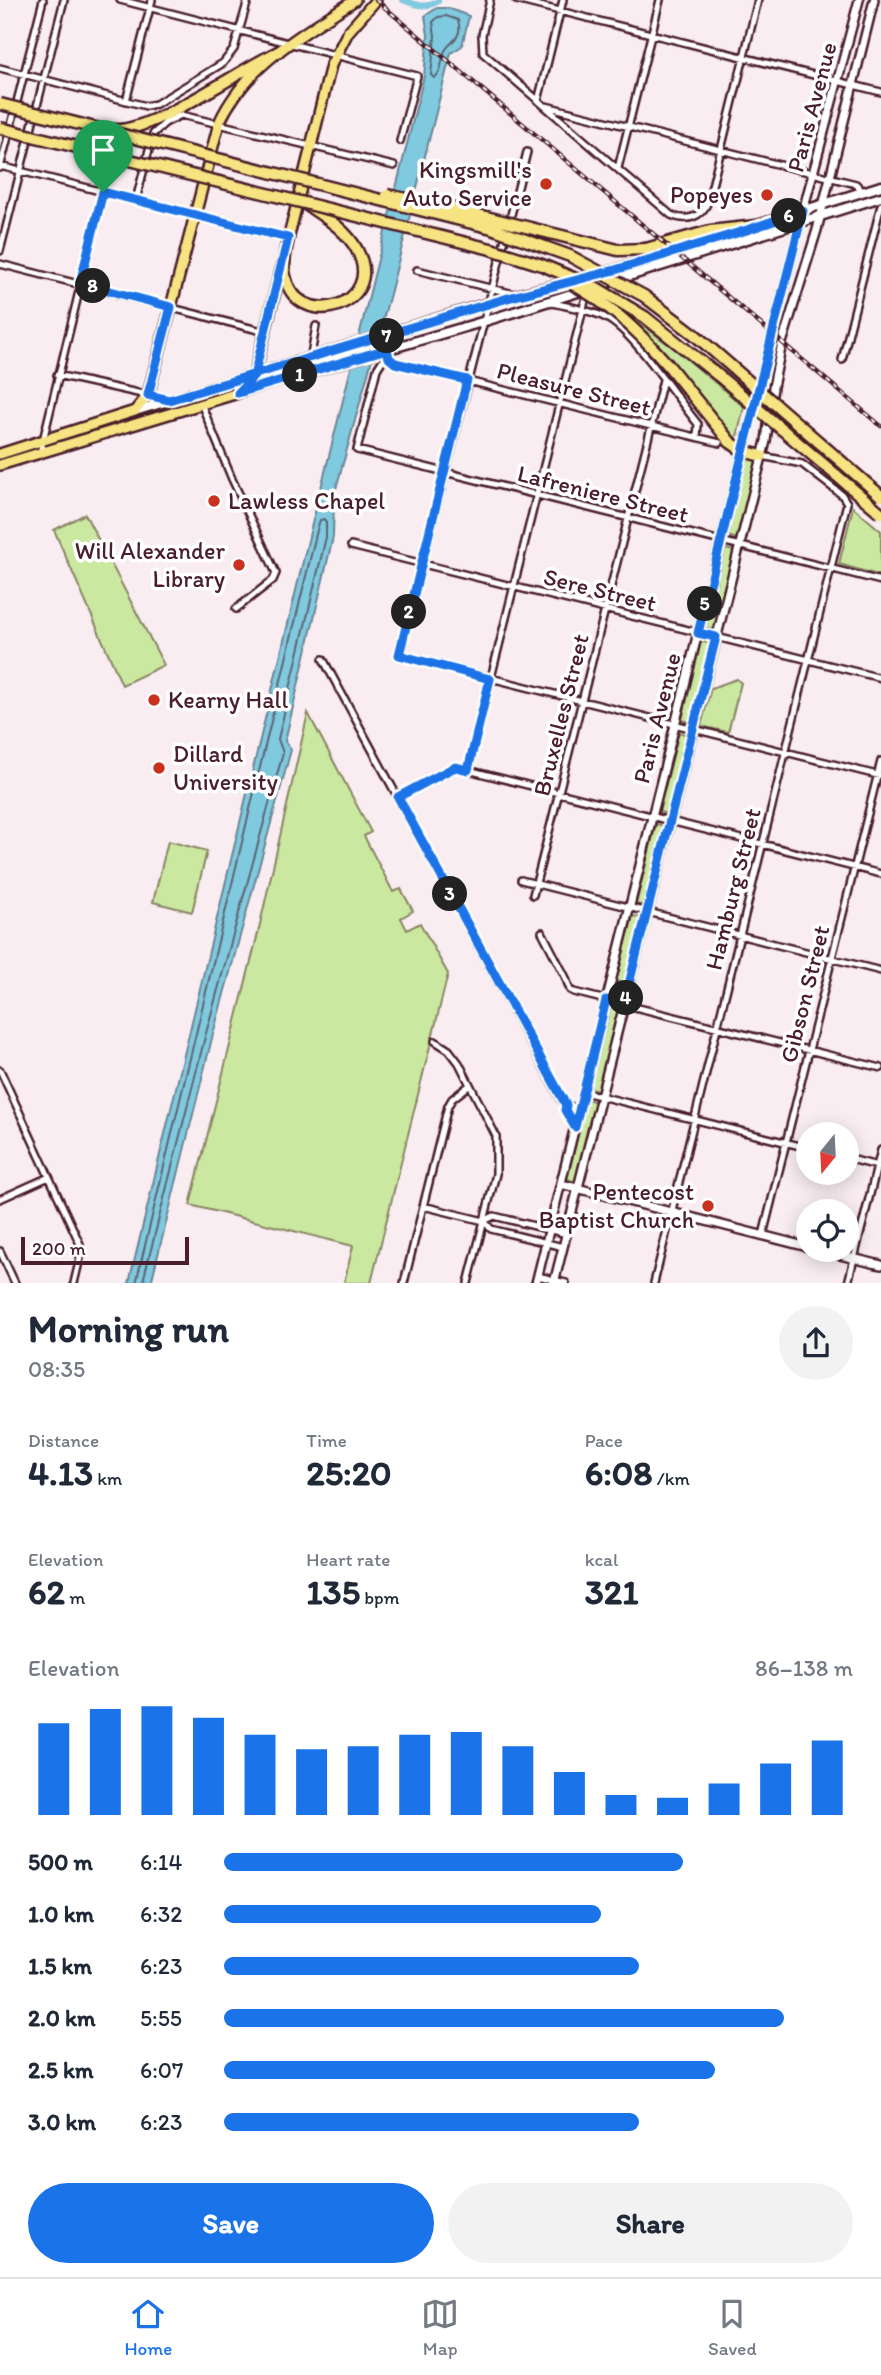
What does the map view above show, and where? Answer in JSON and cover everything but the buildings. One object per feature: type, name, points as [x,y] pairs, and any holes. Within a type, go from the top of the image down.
[{"type":"highway","points":[[102,130],[119,131],[138,127],[278,52]]},
{"type":"highway","points":[[0,104],[527,239],[570,256],[624,284],[667,312],[881,496]]},
{"type":"highway","points":[[0,128],[304,202],[529,261],[595,287],[655,324],[881,513]]},
{"type":"highway","points":[[353,193],[364,191],[446,207],[618,250],[646,249],[710,231],[756,226]]},
{"type":"highway","points":[[288,238],[285,278],[294,295],[308,305],[320,308],[338,306],[358,291],[363,268],[356,249],[340,230],[304,202]]},
{"type":"highway","points":[[529,261],[576,285],[612,309],[633,327],[668,365],[730,442],[743,451],[762,456]]},
{"type":"main road","points":[[135,411],[148,395],[219,123],[239,88],[269,59],[355,0]]},
{"type":"main road","points":[[238,393],[254,376],[327,78],[335,55],[353,25],[376,0]]},
{"type":"main road","points":[[0,454],[486,304],[615,270],[747,230],[881,186]]},
{"type":"main road","points":[[0,465],[482,322],[881,197]]},
{"type":"street","points":[[43,0],[0,167],[288,238]]},
{"type":"street","points":[[0,251],[64,0]]},
{"type":"street","points":[[120,0],[416,76],[400,141]]},
{"type":"street","points":[[126,101],[152,0]]},
{"type":"street","points":[[0,68],[146,106],[161,102],[223,63],[234,49],[248,0]]},
{"type":"street","points":[[490,0],[482,35],[483,53],[671,215],[684,219],[703,212],[708,202],[758,0]]},
{"type":"street","points":[[516,0],[881,92]]},
{"type":"street","points":[[541,103],[563,0]]},
{"type":"street","points":[[618,168],[660,0]]},
{"type":"street","name":"Paris Avenue","points":[[537,1279],[803,211],[859,0]]},
{"type":"street","name":"Paris Avenue","points":[[555,1282],[762,456],[782,343],[821,217],[874,0]]},
{"type":"street","points":[[541,103],[856,184],[867,201]]},
{"type":"street","points":[[136,200],[153,134],[181,115],[394,166]]},
{"type":"street","points":[[527,152],[486,304],[399,655],[879,775]]},
{"type":"street","points":[[40,453],[103,192]]},
{"type":"street","points":[[842,360],[881,205]]},
{"type":"street","points":[[794,247],[811,252]]},
{"type":"street","points":[[0,264],[266,331]]},
{"type":"street","points":[[789,269],[804,273]]},
{"type":"street","points":[[417,270],[517,295]]},
{"type":"street","points":[[468,770],[588,287]]},
{"type":"street","points":[[544,301],[609,319],[628,336],[698,424],[698,437]]},
{"type":"street","points":[[309,372],[316,326]]},
{"type":"street","points":[[384,349],[389,358]]},
{"type":"street","name":"Pleasure Street","points":[[389,358],[395,363],[720,443]]},
{"type":"street","name":"Lafreniere Street","points":[[389,358],[382,361],[377,369],[357,450],[881,581]]},
{"type":"street","points":[[57,375],[169,400]]},
{"type":"street","name":"Bruxelles Street","points":[[533,895],[663,380]]},
{"type":"street","points":[[202,406],[232,479],[276,573],[273,580],[236,609]]},
{"type":"street","name":"Hamburg Street","points":[[654,1283],[847,503],[842,495],[808,468],[793,461],[762,456]]},
{"type":"street","name":"Sere Street","points":[[351,546],[881,678]]},
{"type":"street","points":[[323,659],[566,1105],[565,1110],[575,1127]]},
{"type":"street","name":"Gibson Street","points":[[763,1235],[881,761]]},
{"type":"street","points":[[398,797],[456,767],[881,874]]},
{"type":"street","points":[[521,880],[881,971]]},
{"type":"street","points":[[542,932],[570,990],[881,1069]]},
{"type":"street","points":[[610,986],[628,990]]},
{"type":"street","points":[[435,1041],[454,1055],[493,1128],[498,1150],[496,1174],[468,1283]]},
{"type":"street","points":[[0,1070],[80,1244],[80,1258],[74,1283]]},
{"type":"street","points":[[404,1283],[448,1106],[470,1085]]},
{"type":"street","points":[[584,1091],[796,1145]]},
{"type":"street","points":[[566,1105],[579,1109]]},
{"type":"street","points":[[859,1240],[881,1150]]},
{"type":"street","points":[[859,1161],[879,1166]]},
{"type":"street","points":[[0,1199],[49,1177]]},
{"type":"street","points":[[561,1184],[796,1244]]},
{"type":"street","points":[[423,1206],[484,1221],[491,1229],[563,1247]]},
{"type":"street","points":[[484,1221],[494,1216],[567,1234]]},
{"type":"street","points":[[0,1251],[15,1283]]},
{"type":"street","points":[[859,1260],[881,1265]]},
{"type":"street","points":[[848,1283],[853,1262]]},
{"type":"street","points":[[537,1279],[566,1283]]},
{"type":"green space","points":[[637,321],[744,407],[736,441],[635,323]]},
{"type":"green space","points":[[747,456],[757,459],[737,539],[728,536]]},
{"type":"green space","points":[[853,507],[881,531],[881,576],[839,564]]},
{"type":"green space","points":[[85,514],[164,665],[122,685],[54,530]]},
{"type":"green space","points":[[725,549],[734,551],[714,630],[705,628]]},
{"type":"green space","points":[[701,641],[710,644],[691,722],[682,720]]},
{"type":"green space","points":[[737,679],[741,683],[728,732],[701,726],[711,688]]},
{"type":"green space","points":[[308,713],[371,832],[364,836],[393,892],[401,889],[413,911],[401,918],[407,930],[420,923],[448,974],[371,1283],[344,1283],[353,1246],[190,1205],[258,933]]},
{"type":"green space","points":[[679,732],[688,735],[668,814],[659,812]]},
{"type":"green space","points":[[656,824],[665,826],[645,906],[636,904]]},
{"type":"green space","points":[[168,841],[207,851],[192,912],[153,902]]},
{"type":"green space","points":[[633,916],[642,918],[624,984],[616,981]]},
{"type":"green space","points":[[610,1008],[619,1010],[599,1090],[590,1088]]},
{"type":"green space","points":[[587,1099],[596,1102],[576,1182],[567,1179]]},
{"type":"water","points":[[437,8],[448,8],[469,16],[462,46],[451,53],[390,294],[334,496],[333,537],[285,741],[291,750],[213,1034],[151,1283],[129,1283],[312,524],[424,76],[428,35],[425,16]]},
{"type":"waterway","points":[[403,0],[425,6],[438,1]]},
{"type":"railway","points":[[376,0],[881,426]]},
{"type":"place","name":"Kingsmill's Auto Service","points":[[546,184]]},
{"type":"place","name":"Popeyes","points":[[767,195]]},
{"type":"place","name":"Lawless Chapel","points":[[214,501]]},
{"type":"place","name":"Will Alexander Library","points":[[239,565]]},
{"type":"place","name":"Kearny Hall","points":[[154,700]]},
{"type":"place","name":"Dillard University","points":[[159,768]]},
{"type":"place","name":"Pentecost Baptist Church","points":[[708,1206]]},
{"type":"route","points":[[103,192],[80,283],[171,307],[148,395],[169,400],[254,376],[508,298],[615,270],[803,211],[698,633],[716,637],[624,1004],[606,1000],[575,1127],[565,1110],[566,1105],[398,797],[456,767],[468,770],[490,679],[399,655],[467,380],[395,363],[389,358],[387,349],[238,393],[254,376],[288,238],[103,192]]}]
